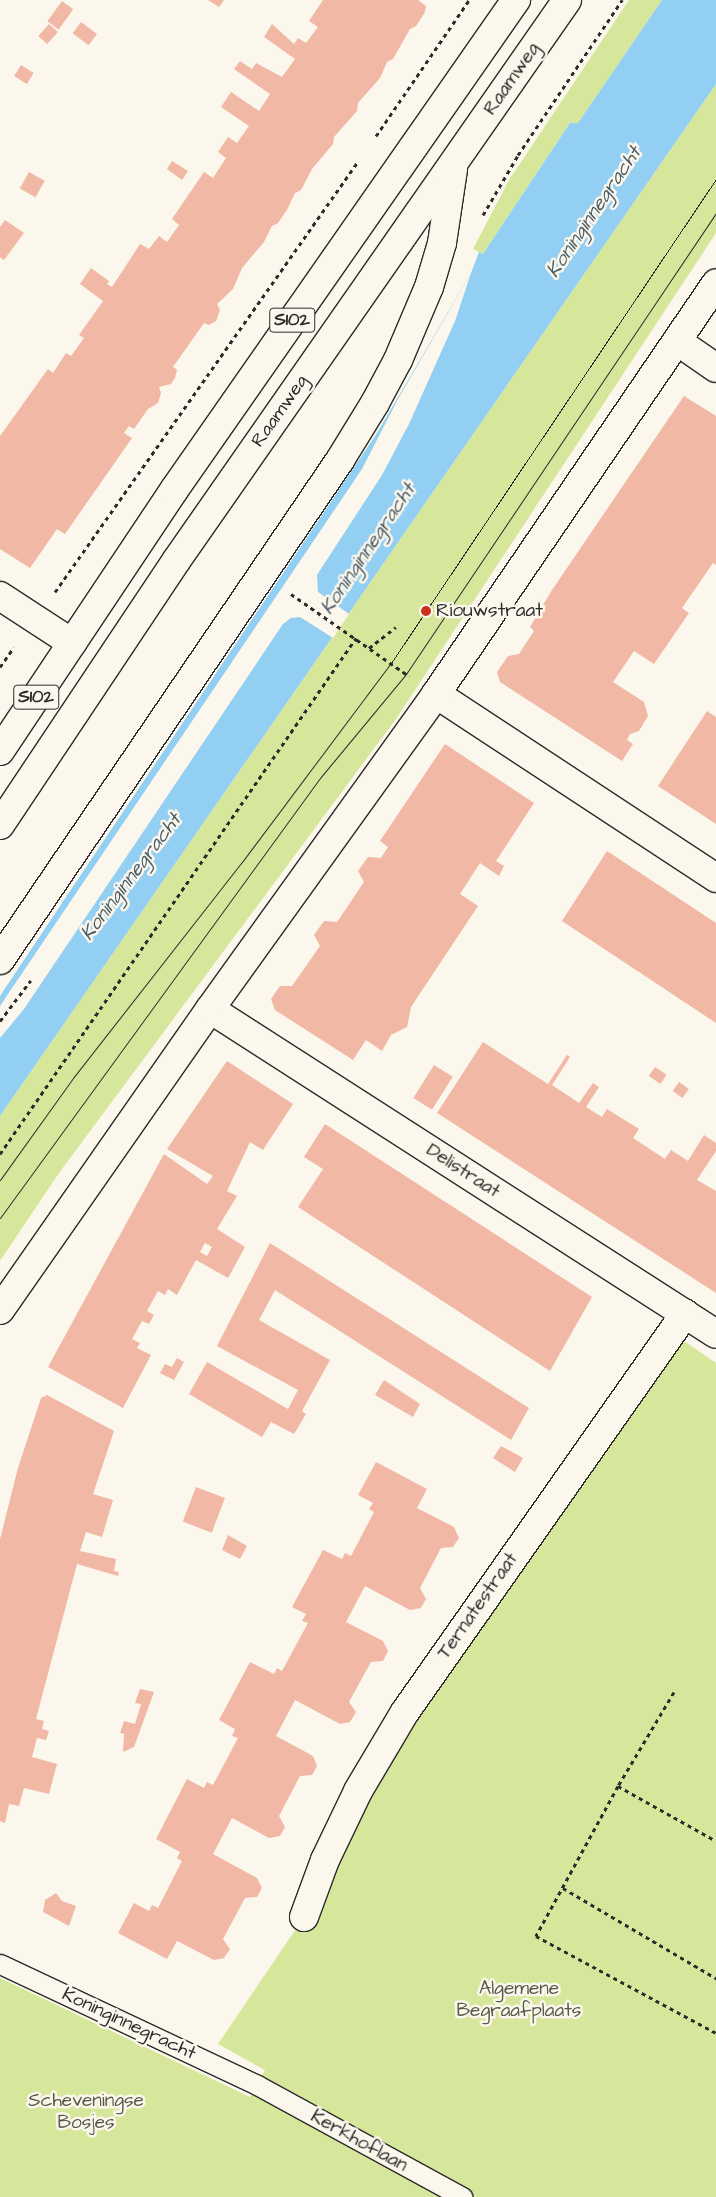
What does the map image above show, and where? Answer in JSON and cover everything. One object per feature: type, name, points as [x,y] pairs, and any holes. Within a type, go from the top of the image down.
[{"type":"street","name":"S102","points":[[0,750],[174,490],[516,0]]},
{"type":"street","name":"Raamweg","points":[[0,825],[171,569],[566,0]]},
{"type":"street","points":[[0,960],[47,888],[332,472],[375,403],[416,321],[431,282],[442,243],[454,163]]},
{"type":"street","points":[[0,1310],[210,1009],[436,694],[716,283]]},
{"type":"street","points":[[677,341],[716,368]]},
{"type":"street","points":[[0,596],[72,643]]},
{"type":"street","points":[[436,694],[716,878]]},
{"type":"street","name":"Delistraat","points":[[210,1009],[716,1334]]},
{"type":"street","name":"Ternatestraat","points":[[304,1917],[325,1860],[358,1790],[405,1712],[685,1313]]},
{"type":"lane","name":"Koninginnegracht","points":[[0,1964],[257,2085]]},
{"type":"lane","name":"Kerkhoflaan","points":[[257,2085],[462,2197]]},
{"type":"path","points":[[371,143],[469,0]]},
{"type":"path","points":[[479,221],[518,155],[622,0]]},
{"type":"path","points":[[36,619],[360,159]]},
{"type":"path","points":[[291,594],[436,694]]},
{"type":"path","points":[[369,648],[396,627]]},
{"type":"path","points":[[0,1154],[356,638]]},
{"type":"path","points":[[674,1692],[618,1786],[536,1936],[716,2033]]},
{"type":"path","points":[[618,1786],[716,1841]]},
{"type":"path","points":[[563,1888],[716,1978]]},
{"type":"green space","points":[[629,0],[662,0],[578,123],[570,123],[483,254],[473,249],[509,180]]},
{"type":"green space","points":[[716,84],[716,233],[396,719],[59,1173],[0,1261],[0,1116]]},
{"type":"green space","name":"Algemene Begraafplaats","points":[[671,1332],[716,1363],[716,2197],[0,2197],[0,1978],[250,2097],[265,2070],[218,2044],[304,1917],[357,1791]]},
{"type":"water","points":[[662,0],[716,0],[716,84],[0,1116],[0,951],[47,888],[64,900],[377,433],[471,273],[479,252],[483,254],[570,123],[578,123]]},
{"type":"pier","points":[[471,273],[455,321],[409,424],[382,475],[317,575],[318,592],[349,614],[333,638],[300,617],[291,618],[283,624],[24,1009],[0,1038],[0,1006],[362,469],[398,399]]},
{"type":"pier","points":[[41,884],[64,900],[0,996],[0,947]]},
{"type":"building","points":[[208,0],[224,0],[219,7]]},
{"type":"building","points":[[323,0],[418,0],[426,6],[425,12],[416,26],[410,29],[393,59],[387,62],[380,78],[358,103],[357,111],[334,137],[333,144],[312,169],[301,190],[295,193],[278,223],[272,226],[264,242],[242,268],[233,289],[217,304],[220,310],[216,321],[209,325],[204,323],[173,367],[177,370],[171,384],[159,387],[161,393],[158,403],[148,409],[134,429],[129,426],[124,433],[132,438],[65,534],[57,529],[30,568],[0,549],[0,436],[48,369],[53,373],[66,353],[71,356],[84,338],[79,335],[103,301],[80,284],[91,268],[109,281],[107,284],[112,287],[140,244],[149,249],[159,236],[167,242],[179,225],[172,219],[204,172],[213,178],[226,158],[218,152],[228,137],[237,143],[249,126],[221,107],[231,92],[259,111],[270,94],[234,69],[240,61],[252,69],[256,63],[282,77],[295,59],[264,37],[272,24],[294,44],[298,38],[306,43],[318,27],[309,21]]},
{"type":"building","points":[[62,1],[73,9],[59,29],[47,21]]},
{"type":"building","points":[[81,22],[97,34],[89,45],[73,33]]},
{"type":"building","points":[[49,24],[58,32],[47,44],[38,36]]},
{"type":"building","points":[[21,65],[34,73],[27,84],[14,76]]},
{"type":"building","points":[[172,161],[188,171],[182,180],[167,169]]},
{"type":"building","points":[[29,172],[45,181],[36,197],[20,189]]},
{"type":"building","points":[[5,220],[24,233],[4,260],[0,257],[0,227]]},
{"type":"building","points":[[684,396],[716,416],[716,565],[713,563],[682,608],[689,613],[654,664],[634,651],[613,682],[644,702],[648,716],[639,731],[630,734],[627,740],[633,744],[622,761],[500,682],[497,672],[508,656],[519,654],[534,631],[530,627],[552,590]]},
{"type":"building","points":[[707,711],[716,717],[716,824],[658,786]]},
{"type":"building","points":[[445,744],[534,803],[496,861],[504,866],[499,876],[480,863],[460,894],[478,906],[411,1007],[407,1027],[391,1035],[382,1051],[366,1040],[353,1060],[275,1010],[271,999],[280,986],[292,986],[320,946],[314,935],[324,921],[337,922],[364,882],[358,871],[368,857],[381,858],[388,847],[380,841]]},
{"type":"building","points":[[607,851],[716,923],[716,1023],[562,921]]},
{"type":"building","points":[[483,1042],[548,1084],[567,1055],[570,1057],[552,1085],[579,1103],[593,1083],[599,1087],[586,1107],[602,1117],[607,1109],[639,1129],[633,1138],[665,1159],[671,1150],[688,1161],[704,1135],[716,1143],[716,1151],[697,1180],[716,1191],[716,1293],[437,1113]]},
{"type":"building","points":[[227,1061],[293,1104],[263,1150],[250,1142],[227,1191],[237,1196],[217,1229],[245,1247],[228,1278],[196,1260],[177,1295],[168,1289],[165,1295],[158,1291],[147,1311],[154,1315],[149,1324],[142,1321],[132,1339],[140,1343],[137,1348],[151,1355],[123,1408],[48,1367],[164,1154],[207,1184],[213,1176],[167,1149]],"holes":[[[205,1243],[212,1247],[207,1256],[200,1252]]]},
{"type":"building","points":[[434,1065],[453,1077],[432,1110],[413,1098]]},
{"type":"building","points":[[655,1067],[667,1075],[660,1084],[649,1076]]},
{"type":"building","points":[[679,1082],[689,1089],[683,1098],[673,1091]]},
{"type":"building","points":[[325,1124],[592,1297],[550,1371],[298,1207],[323,1169],[304,1157]]},
{"type":"building","points":[[270,1243],[529,1408],[511,1440],[275,1290],[259,1320],[330,1360],[302,1411],[306,1414],[294,1434],[271,1422],[262,1437],[189,1394],[207,1362],[288,1409],[298,1390],[217,1346]]},
{"type":"building","points":[[177,1358],[184,1362],[174,1380],[160,1373],[165,1364],[172,1367]]},
{"type":"building","points":[[384,1380],[420,1404],[413,1417],[375,1395]]},
{"type":"building","points":[[47,1395],[114,1431],[93,1494],[113,1500],[102,1537],[86,1532],[80,1551],[116,1559],[114,1571],[119,1572],[118,1576],[77,1564],[36,1719],[44,1721],[42,1729],[49,1731],[46,1740],[37,1738],[32,1757],[57,1764],[49,1794],[24,1788],[19,1806],[9,1804],[5,1823],[0,1821],[0,1539],[18,1468],[41,1398]]},
{"type":"building","points":[[501,1446],[523,1458],[515,1472],[493,1458]]},
{"type":"building","points":[[376,1462],[427,1489],[417,1508],[454,1527],[459,1538],[453,1547],[441,1548],[420,1588],[426,1599],[421,1608],[410,1610],[365,1586],[346,1622],[383,1641],[388,1651],[383,1661],[371,1662],[349,1702],[356,1712],[350,1722],[340,1724],[295,1700],[276,1736],[313,1756],[317,1766],[312,1775],[300,1776],[279,1816],[285,1827],[280,1836],[269,1838],[232,1818],[213,1854],[257,1878],[262,1888],[257,1897],[245,1898],[223,1939],[230,1949],[224,1958],[214,1960],[177,1941],[167,1959],[118,1933],[134,1903],[149,1911],[152,1905],[158,1908],[182,1861],[177,1858],[180,1852],[156,1839],[187,1779],[204,1788],[207,1782],[213,1785],[238,1738],[232,1736],[235,1729],[219,1720],[250,1662],[274,1674],[277,1668],[282,1671],[308,1623],[302,1621],[306,1614],[292,1607],[323,1550],[342,1559],[345,1553],[351,1556],[374,1512],[369,1509],[373,1503],[358,1495]]},
{"type":"building","points":[[196,1487],[225,1498],[212,1533],[183,1522]]},
{"type":"building","points":[[228,1535],[247,1546],[240,1559],[222,1550]]},
{"type":"building","points":[[140,1689],[154,1692],[134,1747],[123,1752],[124,1734],[120,1733],[124,1721],[135,1724],[141,1704],[135,1703]]},
{"type":"building","points":[[56,1893],[62,1901],[76,1906],[69,1926],[43,1912],[45,1900]]},
{"type":"tram line","points":[[0,1180],[73,1078],[242,862],[391,663],[716,179]]},
{"type":"tram line","points":[[0,1218],[320,778],[406,674],[716,213]]},
{"type":"place","name":"Riouwstraat","points":[[426,611]]},
{"type":"park label","name":"Scheveningse Bosjes","points":[[86,2112]]}]
